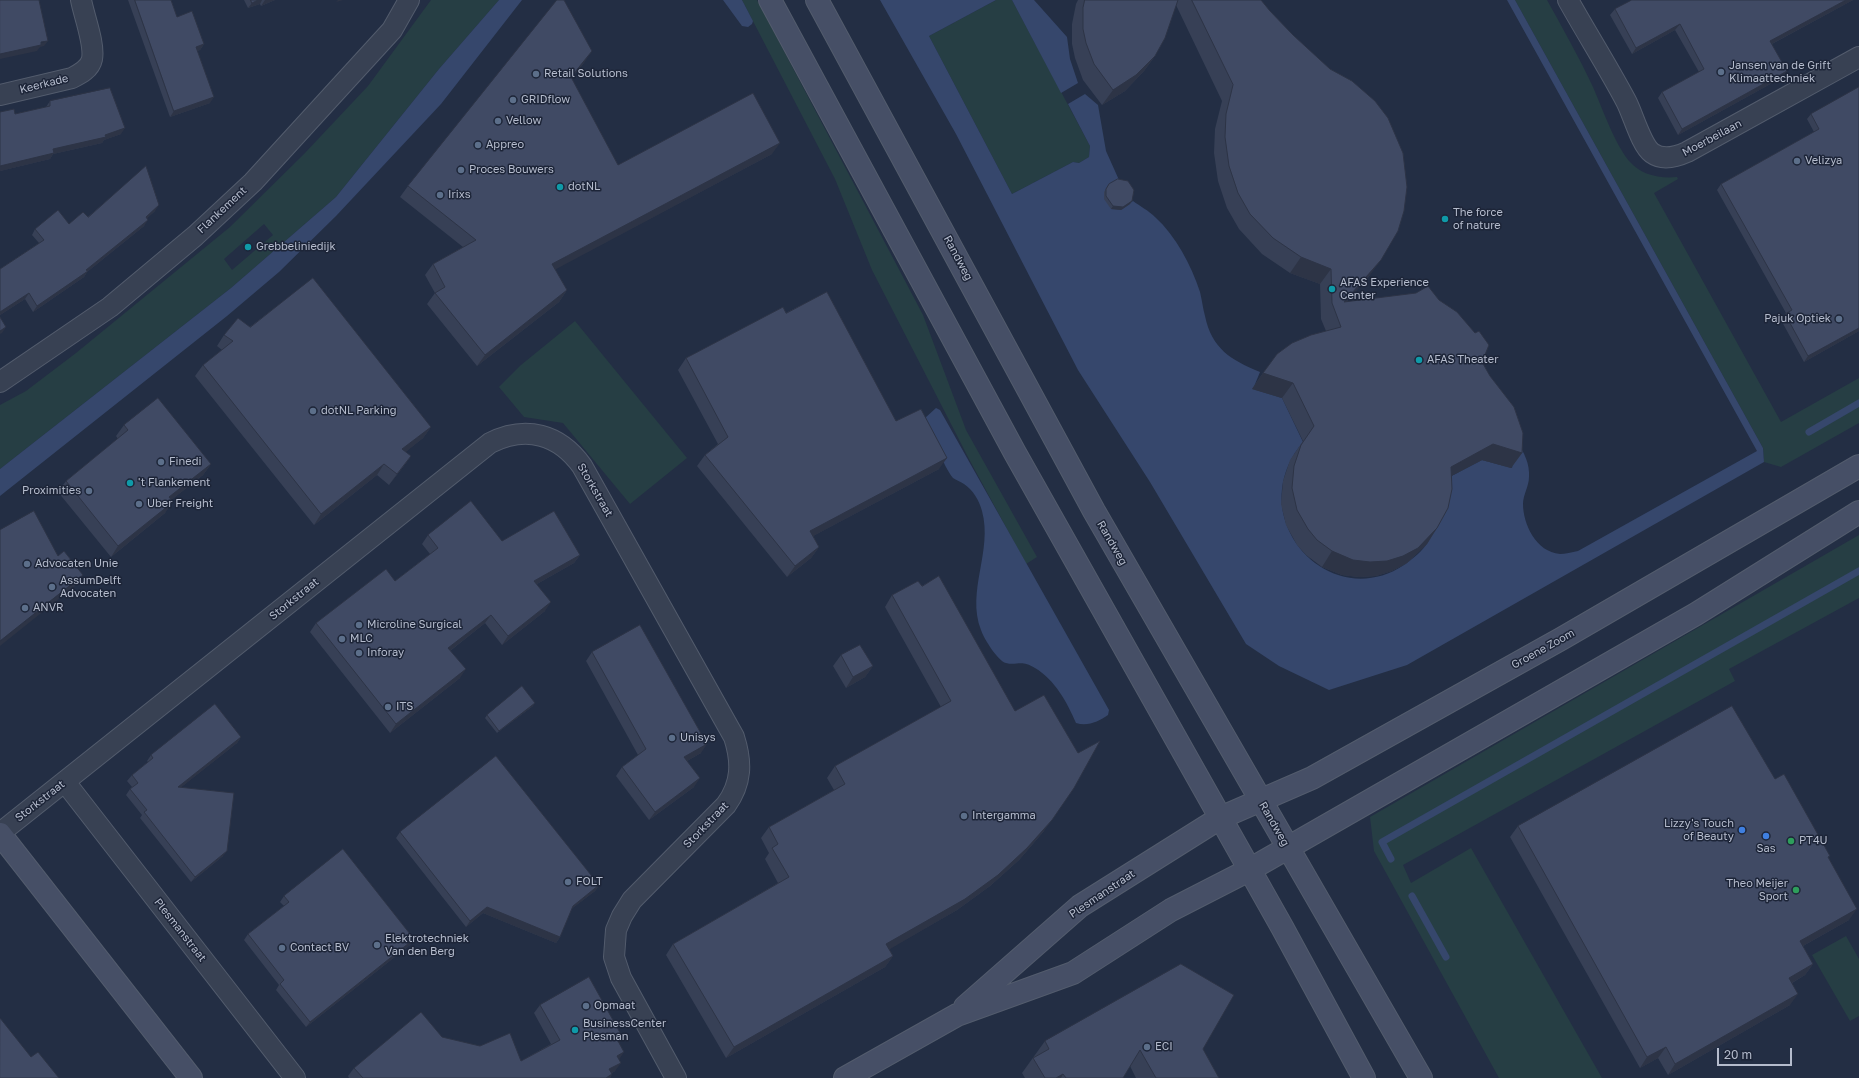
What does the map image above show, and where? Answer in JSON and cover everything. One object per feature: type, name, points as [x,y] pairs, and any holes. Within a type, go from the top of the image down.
[{"type":"main road","points":[[770,0],[1011,446],[1364,1078]]},
{"type":"main road","name":"Randweg","points":[[817,0],[1094,511],[1421,1078]]},
{"type":"main road","name":"Groene Zoom","points":[[1220,818],[1312,778],[1561,639],[1859,466]]},
{"type":"main road","points":[[1249,870],[1696,614],[1859,512]]},
{"type":"main road","name":"Plesmanstraat","points":[[957,1015],[1080,906],[1220,818]]},
{"type":"main road","points":[[0,834],[191,1078]]},
{"type":"main road","name":"Plesmanstraat","points":[[845,1078],[957,1015],[1073,973],[1171,910],[1249,870]]},
{"type":"street","name":"Keerkade","points":[[0,95],[72,78],[82,73],[88,67],[92,59],[91,44],[81,0]]},
{"type":"street","name":"Flankement","points":[[0,382],[110,307],[189,241],[253,182],[392,30],[409,0]]},
{"type":"street","name":"Moerbeilaan","points":[[1568,0],[1626,102],[1645,142],[1652,152],[1662,157],[1674,158],[1687,152],[1859,57]]},
{"type":"street","name":"Storkstraat","points":[[0,834],[490,443],[516,433],[546,437],[574,455],[582,466],[734,737],[740,754],[740,769],[732,796],[726,805],[632,900],[622,916],[616,930],[614,957],[621,978],[676,1078]]},
{"type":"street","name":"Plesmanstraat","points":[[65,782],[296,1078]]},
{"type":"green space","points":[[431,0],[499,0],[439,69],[336,197],[231,288],[0,469],[0,405],[26,391],[76,353],[230,227],[304,154],[368,86]],"holes":[[[264,224],[273,235],[232,270],[224,259]]]},
{"type":"green space","points":[[742,0],[757,0],[923,315],[966,430],[1037,557],[1026,564],[969,459],[872,270],[835,179]]},
{"type":"green space","points":[[996,0],[1012,0],[1090,146],[1089,157],[1079,163],[1073,162],[1012,194],[929,36]]},
{"type":"green space","points":[[1515,0],[1547,0],[1588,76],[1618,145],[1629,161],[1639,170],[1651,175],[1658,177],[1677,177],[1678,179],[1654,193],[1781,422],[1859,378],[1859,423],[1781,467],[1764,462],[1763,448]]},
{"type":"green space","points":[[575,321],[687,458],[630,504],[563,423],[524,417],[499,387],[521,365]]},
{"type":"green space","points":[[1859,535],[1859,598],[1729,669],[1735,681],[1403,865],[1411,883],[1471,848],[1602,1078],[1499,1078],[1374,851],[1370,817]]},
{"type":"green space","points":[[1846,936],[1859,959],[1859,1016],[1850,1021],[1812,955]]},
{"type":"water","points":[[499,0],[522,0],[441,104],[336,216],[279,272],[227,316],[0,496],[0,469],[231,288],[336,197],[439,69]]},
{"type":"water","points":[[723,0],[742,0],[753,21],[752,24],[748,27],[742,26]]},
{"type":"water","points":[[880,0],[996,0],[929,36],[1012,194],[1073,162],[1079,163],[1089,157],[1090,146],[1068,104],[1085,94],[1098,105],[1106,151],[1119,180],[1121,210],[1133,201],[1150,213],[1170,233],[1192,272],[1200,292],[1204,313],[1212,337],[1224,352],[1232,358],[1260,372],[1253,389],[1282,398],[1303,442],[1286,471],[1282,500],[1287,527],[1302,550],[1322,568],[1348,577],[1376,577],[1404,565],[1420,552],[1428,542],[1440,482],[1482,460],[1512,468],[1517,442],[1529,467],[1529,480],[1523,504],[1525,520],[1528,528],[1532,536],[1544,548],[1560,554],[1578,551],[1757,451],[1507,0],[1515,0],[1763,448],[1764,462],[1407,665],[1329,690],[1279,666],[1246,644],[1150,482],[1078,370],[956,134]]},
{"type":"water","points":[[1012,0],[1034,0],[1067,37],[1070,59],[1078,83],[1061,93]]},
{"type":"water","points":[[936,408],[940,410],[1109,710],[1108,715],[1101,719],[1089,724],[1076,723],[1060,692],[1049,679],[1030,665],[1023,663],[1006,663],[995,654],[985,639],[977,615],[976,601],[984,541],[982,511],[973,492],[967,486],[953,478],[942,458],[925,418]]},
{"type":"building","points":[[0,0],[39,0],[48,41],[41,42],[41,45],[0,54]]},
{"type":"building","points":[[135,0],[171,0],[177,17],[192,11],[204,44],[196,47],[214,97],[174,111]]},
{"type":"building","points":[[251,0],[258,0],[252,3]]},
{"type":"building","name":"dotNL","points":[[557,0],[564,0],[592,51],[571,77],[618,165],[753,93],[780,143],[552,264],[567,290],[485,355],[435,293],[445,287],[433,264],[476,240],[408,186]]},
{"type":"building","points":[[1085,0],[1178,0],[1165,38],[1155,56],[1136,75],[1113,90],[1094,64],[1086,43],[1083,29],[1083,8]]},
{"type":"building","name":"AFAS Experience Center","points":[[1192,0],[1261,0],[1293,35],[1330,69],[1352,81],[1375,101],[1388,118],[1403,153],[1407,187],[1404,211],[1398,231],[1381,260],[1344,302],[1416,293],[1428,286],[1439,300],[1457,312],[1475,333],[1479,331],[1489,345],[1482,362],[1490,376],[1514,407],[1523,433],[1522,453],[1493,444],[1451,467],[1452,489],[1448,508],[1437,528],[1418,548],[1403,556],[1387,561],[1370,562],[1353,560],[1332,551],[1317,540],[1308,529],[1297,510],[1292,488],[1294,466],[1301,445],[1314,426],[1293,383],[1263,373],[1277,354],[1292,343],[1311,335],[1341,327],[1332,303],[1331,269],[1301,257],[1273,238],[1250,214],[1238,193],[1229,166],[1225,137],[1226,114],[1233,85]]},
{"type":"building","points":[[1632,0],[1846,0],[1770,41],[1787,71],[1682,129],[1662,92],[1704,69],[1680,24],[1636,48],[1615,9]]},
{"type":"building","points":[[1859,87],[1859,328],[1808,356],[1785,314],[1792,310],[1721,184],[1819,129],[1811,114]]},
{"type":"building","points":[[110,88],[125,128],[105,135],[106,137],[53,149],[54,153],[0,166],[0,112],[14,109],[15,114],[50,106],[50,101]]},
{"type":"building","points":[[146,166],[159,205],[146,217],[148,220],[86,270],[88,271],[37,306],[29,293],[0,312],[0,269],[44,240],[35,229],[58,210],[69,224],[83,212],[88,217]]},
{"type":"building","points":[[1118,179],[1128,181],[1134,190],[1132,201],[1123,207],[1113,206],[1106,196],[1106,189],[1109,184]]},
{"type":"building","name":"dotNL Parking","points":[[313,278],[431,427],[402,449],[411,456],[397,474],[384,464],[321,514],[203,365],[233,341],[224,335],[238,318],[250,327]]},
{"type":"building","points":[[827,292],[896,421],[921,409],[947,458],[810,531],[819,547],[795,566],[705,455],[728,437],[686,358],[783,307],[786,313]]},
{"type":"building","points":[[0,317],[6,327],[0,331]]},
{"type":"building","name":"'t Flankement","points":[[158,398],[211,464],[169,497],[173,502],[118,546],[66,481],[128,430],[124,425]]},
{"type":"building","points":[[471,501],[502,541],[554,511],[580,555],[534,581],[551,602],[508,636],[491,615],[448,648],[466,669],[396,724],[316,623],[386,569],[395,581],[438,548],[428,535]]},
{"type":"building","points":[[34,511],[58,556],[64,551],[83,575],[0,641],[0,530]]},
{"type":"building","points":[[939,576],[1015,711],[1044,695],[1078,753],[1100,741],[1074,788],[1052,820],[1027,848],[998,875],[965,899],[886,944],[893,956],[734,1047],[673,944],[789,877],[772,848],[778,844],[769,827],[845,784],[835,766],[951,701],[892,595],[918,581],[922,586]]},
{"type":"building","points":[[640,625],[707,744],[684,757],[700,778],[655,812],[622,767],[646,749],[592,652]]},
{"type":"building","points":[[860,645],[873,666],[853,677],[841,655]]},
{"type":"building","points":[[522,686],[535,703],[499,731],[487,715]]},
{"type":"building","points":[[215,704],[241,737],[178,787],[234,793],[227,851],[195,877],[144,812],[147,810],[130,789],[138,783],[132,775],[153,758],[151,755]]},
{"type":"building","points":[[1732,706],[1775,779],[1784,774],[1830,856],[1828,857],[1857,909],[1800,941],[1813,964],[1789,978],[1798,994],[1675,1064],[1666,1047],[1647,1057],[1518,826]]},
{"type":"building","points":[[496,756],[599,885],[573,906],[560,937],[487,907],[470,921],[400,832]]},
{"type":"building","points":[[343,849],[414,939],[310,1022],[280,984],[284,980],[248,934],[289,902],[284,896]]},
{"type":"building","points":[[1181,964],[1234,995],[1203,1049],[1219,1078],[1156,1078],[1140,1050],[1123,1078],[1066,1078],[1063,1074],[1056,1078],[1045,1078],[1033,1058],[1049,1049],[1045,1041]]},
{"type":"building","points":[[589,977],[623,1038],[618,1041],[624,1052],[617,1056],[621,1063],[609,1069],[612,1074],[606,1078],[363,1078],[354,1068],[421,1012],[442,1037],[480,1046],[510,1033],[521,1061],[560,1040],[540,1005]]},
{"type":"building","points":[[0,1018],[31,1057],[38,1052],[59,1078],[0,1078]]},
{"type":"waterway","points":[[1809,432],[1859,403]]},
{"type":"waterway","points":[[1391,859],[1382,842],[1859,571]]},
{"type":"waterway","points":[[1412,896],[1446,957]]},
{"type":"place","name":"Jansen van de Grift Klimaattechniek","points":[[1721,72]]},
{"type":"place","name":"Retail Solutions","points":[[536,74]]},
{"type":"place","name":"GRIDflow","points":[[513,100]]},
{"type":"place","name":"Vellow","points":[[498,121]]},
{"type":"place","name":"Appreo","points":[[478,145]]},
{"type":"place","name":"Velizya","points":[[1797,161]]},
{"type":"place","name":"Proces Bouwers","points":[[461,170]]},
{"type":"place","name":"dotNL","points":[[560,187]]},
{"type":"place","name":"Irixs","points":[[440,195]]},
{"type":"place","name":"The force of nature","points":[[1445,219]]},
{"type":"place","name":"Grebbeliniedijk","points":[[248,247]]},
{"type":"place","name":"AFAS Experience Center","points":[[1332,289]]},
{"type":"place","name":"Pajuk Optiek","points":[[1839,319]]},
{"type":"place","name":"AFAS Theater","points":[[1419,360]]},
{"type":"place","name":"dotNL Parking","points":[[313,411]]},
{"type":"place","name":"Finedi","points":[[161,462]]},
{"type":"place","name":"'t Flankement","points":[[130,483]]},
{"type":"place","name":"Proximities","points":[[89,491]]},
{"type":"place","name":"Uber Freight","points":[[139,504]]},
{"type":"place","name":"Advocaten Unie","points":[[27,564]]},
{"type":"place","name":"AssumDelft Advocaten","points":[[52,587]]},
{"type":"place","name":"ANVR","points":[[25,608]]},
{"type":"place","name":"Microline Surgical","points":[[359,625]]},
{"type":"place","name":"MLC","points":[[342,639]]},
{"type":"place","name":"Inforay","points":[[359,653]]},
{"type":"place","name":"ITS","points":[[388,707]]},
{"type":"place","name":"Unisys","points":[[672,738]]},
{"type":"place","name":"Intergamma","points":[[964,816]]},
{"type":"place","name":"Lizzy's Touch of Beauty","points":[[1742,830]]},
{"type":"place","name":"Sas","points":[[1766,836]]},
{"type":"place","name":"PT4U","points":[[1791,841]]},
{"type":"place","name":"FOLT","points":[[568,882]]},
{"type":"place","name":"Theo Meijer Sport","points":[[1796,890]]},
{"type":"place","name":"Elektrotechniek Van den Berg","points":[[377,945]]},
{"type":"place","name":"Contact BV","points":[[282,948]]},
{"type":"place","name":"Opmaat","points":[[586,1006]]},
{"type":"place","name":"BusinessCenter Plesman","points":[[575,1030]]},
{"type":"place","name":"ECI","points":[[1147,1047]]}]
